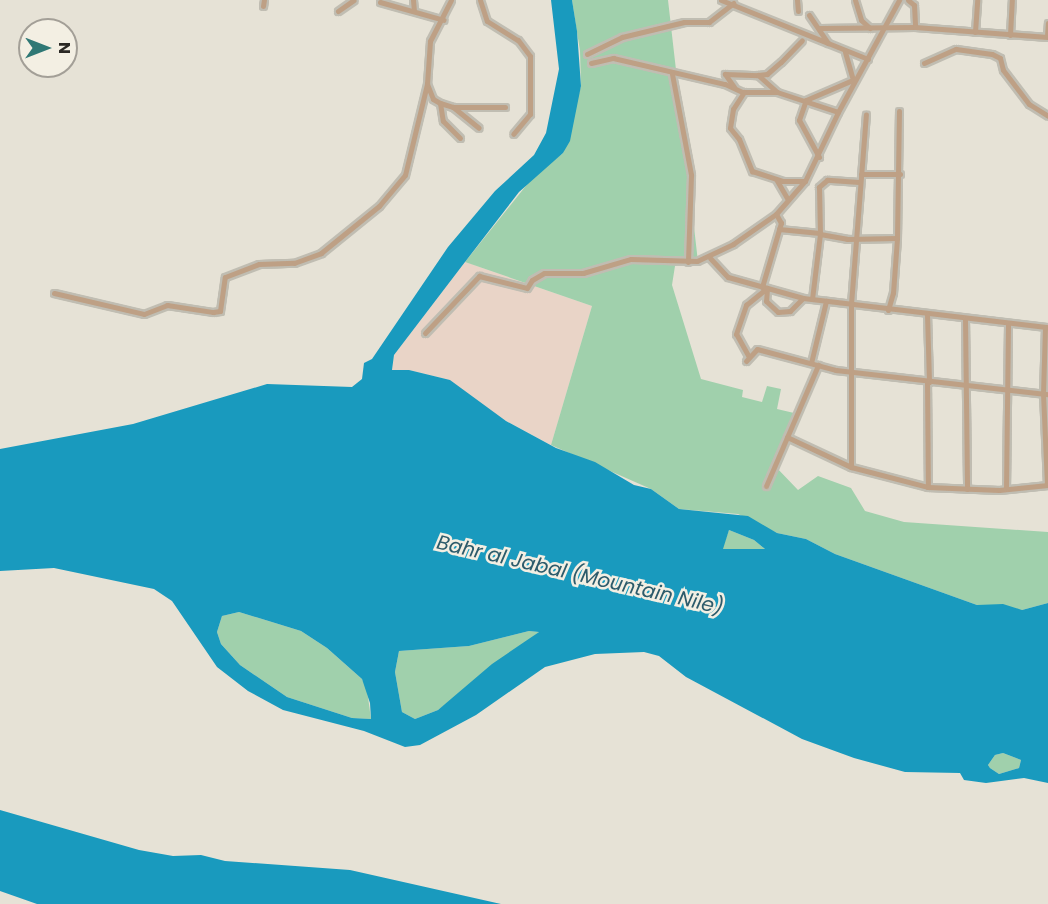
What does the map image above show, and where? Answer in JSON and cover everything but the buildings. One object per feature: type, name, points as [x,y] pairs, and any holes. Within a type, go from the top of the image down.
[{"type":"street","points":[[338,11],[354,0]]},
{"type":"street","points":[[413,0],[414,11]]},
{"type":"street","points":[[54,293],[144,314],[167,304],[193,311],[220,311],[225,277],[259,264],[294,263],[321,253],[379,206],[405,175],[427,84],[430,41],[444,20],[451,0]]},
{"type":"street","points":[[480,0],[487,21],[518,40],[530,56],[531,112],[520,130],[513,134]]},
{"type":"street","points":[[721,0],[733,3],[845,52],[868,59]]},
{"type":"street","points":[[797,0],[798,11]]},
{"type":"street","points":[[855,0],[861,20],[870,28]]},
{"type":"street","points":[[424,333],[479,276],[527,288],[532,280],[552,272],[583,273],[631,259],[688,262],[710,258],[776,214],[805,181],[819,157],[853,78],[868,59],[899,0]]},
{"type":"street","points":[[908,0],[914,5],[915,27]]},
{"type":"street","points":[[975,32],[977,0]]},
{"type":"street","points":[[1010,34],[1012,0]]},
{"type":"street","points":[[380,2],[444,20]]},
{"type":"street","points":[[586,54],[628,35],[684,22],[709,22],[733,3]]},
{"type":"street","points":[[809,15],[820,28],[828,43]]},
{"type":"street","points":[[820,28],[915,27],[1047,37],[1048,23]]},
{"type":"street","points":[[734,87],[725,74],[767,74],[802,40]]},
{"type":"street","points":[[924,63],[956,49],[992,54],[1000,58],[1003,70],[1029,104],[1048,116]]},
{"type":"street","points":[[845,52],[853,78]]},
{"type":"street","points":[[591,63],[606,57],[734,87],[744,92],[777,92],[838,112]]},
{"type":"street","points":[[672,74],[691,175],[688,262]]},
{"type":"street","points":[[758,75],[777,92]]},
{"type":"street","points":[[819,157],[799,120],[806,100],[853,78]]},
{"type":"street","points":[[427,84],[433,99],[440,103],[453,106],[505,106]]},
{"type":"street","points":[[744,92],[733,110],[730,128],[739,138],[752,171],[776,178],[805,181]]},
{"type":"street","points":[[421,105],[433,99]]},
{"type":"street","points":[[440,103],[443,121],[460,138]]},
{"type":"street","points":[[453,106],[479,128]]},
{"type":"street","points":[[888,310],[897,238],[900,174],[898,111]]},
{"type":"street","points":[[851,467],[852,304],[858,240],[859,182],[866,115]]},
{"type":"street","points":[[861,174],[900,174]]},
{"type":"street","points":[[776,178],[788,198]]},
{"type":"street","points":[[812,299],[820,234],[819,187],[827,180],[859,182]]},
{"type":"street","points":[[776,214],[781,218],[764,288],[766,301],[778,312],[790,311],[803,298]]},
{"type":"street","points":[[779,229],[858,240],[897,238]]},
{"type":"street","points":[[710,258],[728,277],[803,298],[888,310],[1047,327],[1045,393],[1048,485],[1006,489],[928,487],[851,467],[787,437]]},
{"type":"street","points":[[764,288],[746,305],[736,334],[747,359],[757,349],[818,365],[852,371],[1045,393]]},
{"type":"street","points":[[811,363],[825,301]]},
{"type":"street","points":[[927,314],[928,487]]},
{"type":"street","points":[[965,318],[967,489]]},
{"type":"street","points":[[1006,489],[1008,323]]},
{"type":"street","points":[[766,486],[818,365]]},
{"type":"shaded area","points":[[465,262],[592,306],[551,445],[490,412],[450,380],[409,370],[392,371],[394,355]]},
{"type":"green space","points":[[572,0],[668,0],[698,262],[675,266],[672,285],[701,379],[743,390],[742,397],[762,402],[767,386],[781,389],[777,409],[794,413],[774,465],[798,490],[818,476],[851,488],[865,511],[904,522],[1048,532],[1048,603],[1022,610],[977,605],[835,554],[806,539],[777,533],[738,514],[679,509],[651,489],[551,445],[592,306],[465,262],[533,177],[563,153],[581,86],[580,51]]},
{"type":"green space","points":[[729,530],[754,540],[765,549],[722,549]]},
{"type":"green space","points":[[239,612],[301,631],[327,648],[362,679],[367,690],[371,719],[352,718],[287,697],[240,665],[221,644],[217,632],[222,616]]},
{"type":"green space","points":[[529,631],[539,632],[438,710],[415,719],[402,712],[395,672],[399,651],[469,646]]},
{"type":"green space","points":[[1003,753],[1021,760],[1019,768],[999,774],[990,768],[988,765],[995,755]]},
{"type":"water","name":"Bahr al Jabal (Mountain Nile)","points":[[551,0],[572,0],[581,86],[570,141],[563,153],[519,192],[394,355],[392,370],[409,370],[450,380],[506,421],[556,448],[595,462],[634,485],[651,489],[679,509],[748,516],[777,533],[806,539],[835,554],[977,605],[1003,604],[1022,610],[1048,603],[1048,783],[1024,778],[986,783],[964,780],[960,773],[905,772],[854,758],[802,739],[686,677],[659,656],[644,652],[595,654],[545,667],[476,715],[420,745],[405,747],[364,731],[283,710],[248,691],[217,667],[172,601],[154,589],[54,568],[0,571],[0,449],[133,424],[267,384],[352,387],[362,379],[364,363],[372,359],[448,247],[495,191],[534,155],[546,133],[559,69]],"holes":[[[729,530],[754,540],[765,549],[723,549]],[[239,612],[301,631],[327,648],[362,679],[370,703],[371,719],[352,718],[287,697],[240,665],[221,644],[217,632],[222,616]],[[529,631],[539,632],[492,664],[438,710],[415,719],[402,712],[395,672],[399,651],[469,646]],[[1003,753],[1021,760],[1019,768],[999,774],[988,765],[995,755]]]},
{"type":"water","points":[[0,810],[139,850],[173,856],[201,855],[225,861],[350,870],[501,904],[37,904],[0,891]]}]
